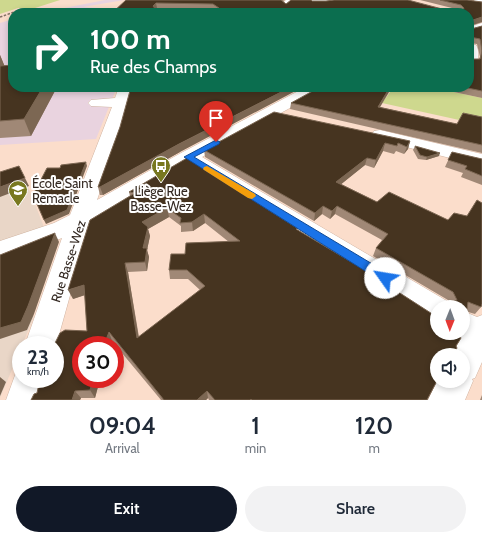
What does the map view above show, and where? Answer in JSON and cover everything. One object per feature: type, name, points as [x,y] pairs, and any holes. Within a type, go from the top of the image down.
[{"type":"street","points":[[175,8],[206,0]]},
{"type":"street","points":[[308,0],[323,2],[336,0]]},
{"type":"street","points":[[0,251],[62,229],[188,157],[308,92]]},
{"type":"street","points":[[96,103],[123,94]]},
{"type":"street","name":"Rue Basse-Wez","points":[[44,336],[88,193],[110,136],[123,94]]},
{"type":"street","points":[[272,112],[295,117]]},
{"type":"street","points":[[365,132],[482,160]]},
{"type":"street","points":[[188,157],[430,306]]},
{"type":"street","points":[[469,348],[475,330]]},
{"type":"street","points":[[24,400],[27,388]]},
{"type":"street","points":[[446,400],[452,388]]},
{"type":"shaded area","points":[[105,0],[124,0],[83,7],[100,8],[64,8]]},
{"type":"shaded area","points":[[8,21],[8,92],[115,92],[96,139],[0,145],[0,23]]},
{"type":"shaded area","name":"École Saint Remacle","points":[[23,174],[44,227],[0,244],[0,179]]},
{"type":"shaded area","points":[[33,315],[34,317],[26,336],[12,336],[12,369],[0,398],[0,324]]},
{"type":"green space","points":[[0,0],[60,0],[35,8],[8,8],[8,11],[0,14]]},
{"type":"green space","points":[[390,92],[454,92],[482,98],[482,125],[382,103]]},
{"type":"building","points":[[126,0],[281,0],[286,4],[291,0],[408,0],[438,8],[219,8],[213,4],[156,3],[153,6],[154,8],[117,8]]},
{"type":"building","points":[[440,0],[467,0],[482,2],[482,17],[474,20],[474,8],[464,8],[461,5]]},
{"type":"building","points":[[482,26],[482,51],[480,39],[474,38],[474,28]]},
{"type":"building","points":[[482,51],[482,91],[474,89],[474,59],[480,59]]},
{"type":"building","points":[[8,65],[8,92],[40,92],[24,119],[0,121],[0,66]]},
{"type":"building","points":[[130,92],[281,92],[98,187],[120,127]]},
{"type":"building","points":[[311,92],[387,92],[378,107],[457,124],[463,113],[482,117],[482,145],[291,103]]},
{"type":"building","points":[[274,112],[410,141],[407,147],[398,143],[397,146],[385,143],[376,160],[367,158],[336,182],[377,202],[389,192],[448,220],[454,213],[467,216],[477,200],[482,203],[481,307],[470,303],[470,300],[457,300],[453,292],[376,248],[388,234],[337,206],[332,211],[323,206],[315,213],[204,150]]},
{"type":"building","points":[[415,146],[440,153],[427,157],[420,155]]},
{"type":"building","points":[[452,152],[482,159],[482,176],[465,169],[467,166],[448,160]]},
{"type":"building","points":[[187,158],[297,228],[296,229],[358,266],[430,312],[430,340],[460,340],[456,346],[457,348],[430,348],[430,388],[433,388],[427,400],[215,400],[207,391],[197,400],[164,400],[124,351],[124,336],[112,336],[109,332],[107,336],[72,336],[72,388],[91,388],[90,390],[75,391],[72,400],[31,400],[34,394],[37,393],[38,388],[64,388],[64,336],[58,336],[60,333],[65,330],[87,331],[84,285],[68,290],[90,220],[135,193],[129,192]],"holes":[[[167,208],[181,218],[180,223],[192,222],[204,214],[240,241],[186,243],[185,254],[171,254],[169,270],[187,270],[205,286],[137,338],[125,263],[145,262],[147,248],[143,248],[148,227],[142,222]]]},
{"type":"building","points":[[86,162],[67,210],[44,220],[33,195],[47,168],[60,168],[61,165]]},
{"type":"building","points":[[19,166],[25,178],[0,187],[0,172]]},
{"type":"building","points":[[55,233],[21,322],[0,328],[0,255]]},
{"type":"railway","points":[[0,17],[8,14]]},
{"type":"slow traffic","points":[[207,169],[252,196]]},
{"type":"place","name":"Liège Rue Basse-Wez","points":[[161,183]]},
{"type":"place","name":"École Saint Remacle","points":[[18,207]]},
{"type":"route","points":[[216,142],[188,157],[385,278]]}]
